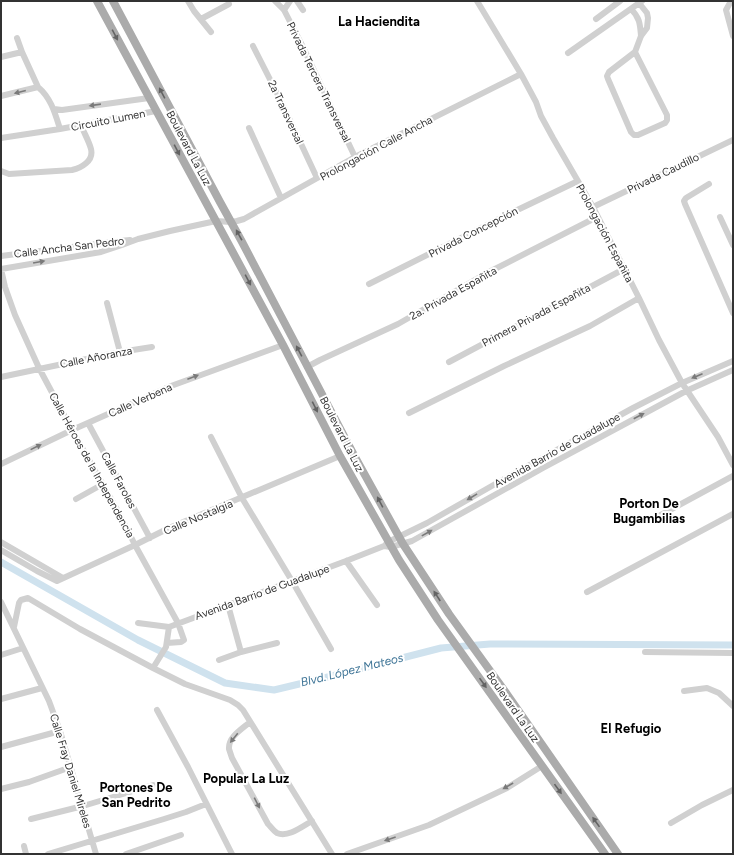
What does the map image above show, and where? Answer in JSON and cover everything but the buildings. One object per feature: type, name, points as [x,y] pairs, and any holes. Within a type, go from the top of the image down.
[{"type":"main road","name":"Boulevard La Luz","points":[[97,1],[283,345],[388,545],[438,620],[604,854]]},
{"type":"main road","name":"Boulevard La Luz","points":[[113,1],[400,540],[449,614],[504,690],[618,854]]},
{"type":"main road","points":[[438,620],[443,615],[449,614]]},
{"type":"street","points":[[188,1],[211,32]]},
{"type":"street","name":"Privada Tercera Transversal","points":[[275,1],[282,9],[302,45],[355,157]]},
{"type":"street","points":[[282,9],[290,1]]},
{"type":"street","points":[[297,1],[303,10]]},
{"type":"street","name":"Prolongación Españita","points":[[477,1],[521,74],[536,102],[541,116],[593,207],[686,391],[711,426],[733,465]]},
{"type":"street","points":[[596,19],[620,1]]},
{"type":"street","points":[[731,1],[726,10],[733,36]]},
{"type":"street","points":[[568,53],[640,2],[647,14],[647,28],[641,36],[635,52],[609,72],[607,76],[631,132],[634,135],[638,135],[665,123],[667,120],[667,115],[635,52]]},
{"type":"street","points":[[201,19],[229,4]]},
{"type":"street","points":[[630,9],[636,15],[639,22],[641,36]]},
{"type":"street","name":"Circuito Lumen","points":[[18,38],[22,52],[38,87],[47,96],[54,109],[60,129]]},
{"type":"street","name":"2a Transversal","points":[[254,46],[317,178]]},
{"type":"street","points":[[1,57],[22,52]]},
{"type":"street","name":"Prolongación Calle Ancha","points":[[231,222],[244,219],[355,157],[521,74]]},
{"type":"street","points":[[1,96],[38,87]]},
{"type":"street","name":"Circuito Lumen","points":[[54,109],[62,110],[149,98]]},
{"type":"street","name":"Circuito Lumen","points":[[1,138],[60,129],[156,111]]},
{"type":"street","points":[[1,172],[9,174],[72,170],[80,168],[89,160],[91,155],[91,149],[81,125]]},
{"type":"street","points":[[249,128],[281,198]]},
{"type":"street","name":"Privada Caudillo","points":[[593,207],[733,140]]},
{"type":"street","name":"Privada Concepción","points":[[369,284],[578,181]]},
{"type":"street","points":[[709,184],[686,198],[684,201],[733,313]]},
{"type":"street","name":"2a. Privada Españita","points":[[307,367],[398,324],[487,273],[597,217]]},
{"type":"street","points":[[720,217],[733,245]]},
{"type":"street","name":"Calle Ancha San Pedro","points":[[1,269],[101,252],[138,239],[216,221],[231,222]]},
{"type":"street","name":"Calle Ancha San Pedro","points":[[1,256],[138,239]]},
{"type":"street","name":"Primera Privada Españita","points":[[449,362],[624,268]]},
{"type":"street","name":"Calle Héroes de la Independencia","points":[[1,269],[14,315],[39,368],[178,623],[184,640],[166,645]]},
{"type":"street","points":[[409,413],[504,366],[590,326],[639,298]]},
{"type":"street","points":[[106,303],[120,352]]},
{"type":"street","name":"Calle Verbena","points":[[1,464],[72,430],[171,386],[283,345]]},
{"type":"street","name":"Calle Añoranza","points":[[1,377],[39,368],[152,347]]},
{"type":"street","name":"Avenida Barrio de Guadalupe","points":[[169,627],[400,540],[497,483],[633,408],[682,383],[733,361]]},
{"type":"street","name":"Avenida Barrio de Guadalupe","points":[[400,540],[412,541],[686,391],[733,370]]},
{"type":"street","name":"Calle Faroles","points":[[88,423],[150,538]]},
{"type":"street","points":[[211,437],[242,498],[331,649]]},
{"type":"street","name":"Calle Nostalgia","points":[[60,579],[169,528],[340,456]]},
{"type":"street","points":[[657,517],[733,476]]},
{"type":"street","points":[[76,499],[103,484]]},
{"type":"street","points":[[587,592],[733,514]]},
{"type":"street","points":[[1,542],[60,579]]},
{"type":"street","points":[[1,550],[38,571],[60,579]]},
{"type":"street","points":[[346,561],[378,605]]},
{"type":"street","points":[[14,627],[19,603],[21,600],[28,598],[80,629],[154,666],[185,684],[230,700],[238,705],[243,710],[332,854]]},
{"type":"street","points":[[228,605],[241,652]]},
{"type":"street","name":"Calle Fray Daniel Mireles","points":[[2,606],[14,627],[53,712],[83,806],[96,854]]},
{"type":"street","points":[[138,623],[169,627],[166,645],[154,666]]},
{"type":"street","points":[[219,660],[241,652],[277,643]]},
{"type":"street","points":[[1,655],[23,648]]},
{"type":"street","points":[[645,652],[733,653]]},
{"type":"street","points":[[1,699],[42,688]]},
{"type":"street","points":[[684,691],[706,688],[719,693],[733,706]]},
{"type":"street","points":[[157,710],[232,854]]},
{"type":"street","points":[[250,722],[231,739],[229,749],[232,758],[268,824],[275,832],[284,834],[290,833],[312,821]]},
{"type":"street","points":[[1,747],[60,731]]},
{"type":"street","points":[[347,854],[428,826],[507,788],[542,766]]},
{"type":"street","points":[[1,789],[29,782],[71,767]]},
{"type":"street","points":[[31,819],[83,806],[153,785]]},
{"type":"street","points":[[671,823],[702,805],[733,790]]},
{"type":"street","points":[[48,854],[164,819],[206,804]]},
{"type":"street","points":[[126,854],[181,835]]},
{"type":"street","points":[[24,846],[26,854]]},
{"type":"waterway","name":"Blvd. López Mateos","points":[[1,562],[138,640],[225,683],[274,690],[441,648],[490,644],[733,645]]},
{"type":"district","name":"La Haciendita","points":[[379,21]]},
{"type":"district","name":"Porton De Bugambilias","points":[[649,510]]},
{"type":"district","name":"El Refugio","points":[[631,728]]},
{"type":"district","name":"Popular La Luz","points":[[246,778]]},
{"type":"district","name":"Portones De San Pedrito","points":[[136,794]]}]
